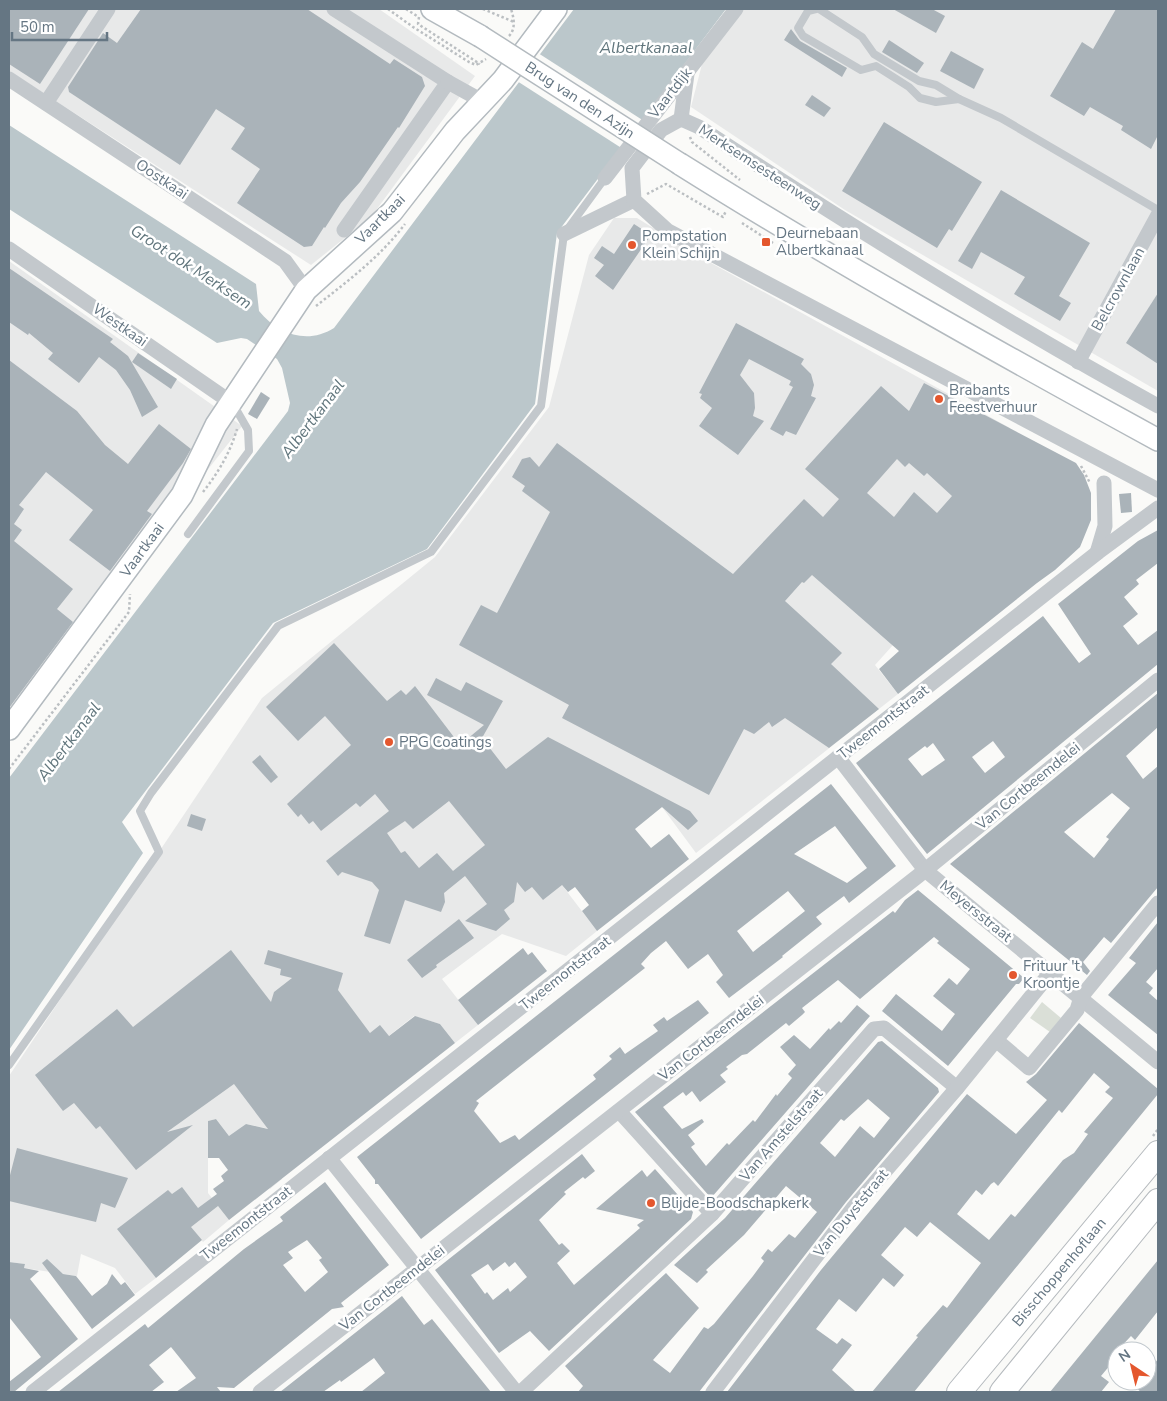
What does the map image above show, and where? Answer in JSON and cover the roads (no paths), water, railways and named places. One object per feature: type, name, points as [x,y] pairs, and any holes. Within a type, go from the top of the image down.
[{"type":"main road","name":"Bisschoppenhoflaan","points":[[959,1392],[1158,1153]]},
{"type":"main road","name":"Bisschoppenhoflaan","points":[[1002,1392],[1158,1201]]},
{"type":"street","points":[[46,102],[108,9]]},
{"type":"street","points":[[334,9],[448,82],[475,97]]},
{"type":"street","name":"Vaartdijk","points":[[605,178],[736,9]]},
{"type":"street","name":"Vaartkaai","points":[[455,131],[475,97],[545,10]]},
{"type":"street","name":"Vaartkaai","points":[[9,729],[182,495],[216,425],[306,290],[392,212],[455,131],[502,80],[545,10]]},
{"type":"street","name":"Brug van den Azijn","points":[[423,16],[480,36],[680,164],[791,232],[1028,369],[1158,440]]},
{"type":"street","points":[[681,119],[687,72]]},
{"type":"street","name":"Oostkaai","points":[[9,78],[285,261],[306,290]]},
{"type":"street","points":[[344,230],[448,82]]},
{"type":"street","name":"Merksemsesteenweg","points":[[634,200],[632,168],[661,130],[681,119],[699,127],[850,226],[1078,362],[1158,406]]},
{"type":"street","points":[[564,234],[634,200],[668,231],[1158,490]]},
{"type":"street","name":"Belcrownlaan","points":[[1078,362],[1158,216]]},
{"type":"street","name":"Westkaai","points":[[9,248],[232,402]]},
{"type":"street","points":[[1097,553],[1105,526],[1104,482]]},
{"type":"street","name":"Tweemontstraat","points":[[33,1392],[1097,553],[1158,508]]},
{"type":"street","name":"Van Cortbeemdelei","points":[[260,1392],[925,870],[1158,680]]},
{"type":"street","name":"Meyersstraat","points":[[838,757],[925,870],[1158,1062]]},
{"type":"street","points":[[996,1040],[1028,1068],[1077,1010],[1081,997],[1158,903]]},
{"type":"street","name":"Van Duyststraat","points":[[713,1392],[853,1208],[957,1088],[1051,972]]},
{"type":"street","name":"Van Amstelstraat","points":[[521,1392],[712,1214],[874,1029],[884,1028],[957,1088]]},
{"type":"street","points":[[619,1110],[712,1214]]},
{"type":"street","points":[[329,1158],[516,1392]]},
{"type":"lane","points":[[959,99],[936,102],[920,98],[909,87],[876,66],[861,70],[803,36],[798,28],[808,12],[818,9],[862,37],[874,54],[920,81],[936,85],[959,99],[1001,118],[1158,210]]},
{"type":"lane","points":[[9,1065],[159,852],[140,811],[151,793],[278,626],[431,552],[541,406],[564,234],[605,178]]},
{"type":"lane","points":[[188,534],[249,451],[248,430],[232,402]]},
{"type":"water","points":[[574,9],[726,9],[557,233],[535,404],[427,549],[273,623],[122,822],[143,853],[9,1050],[9,778],[288,411],[290,403],[282,368],[277,359],[247,339],[241,338],[217,343],[9,209],[9,125],[256,284],[259,311],[275,326],[294,334],[314,336],[334,328]]},
{"type":"place","name":"Deurnebaan Albertkanaal","points":[[766,242]]},
{"type":"place","name":"Pompstation Klein Schijn","points":[[632,245]]},
{"type":"place","name":"Brabants Feestverhuur","points":[[939,399]]},
{"type":"place","name":"PPG Coatings","points":[[389,742]]},
{"type":"place","name":"Frituur 't Kroontje","points":[[1013,975]]},
{"type":"place","name":"Blijde-Boodschapkerk","points":[[651,1203]]},
{"type":"water label","name":"Albertkanaal","points":[[646,48]]},
{"type":"water label","name":"Groot dok Merksem","points":[[191,267]]},
{"type":"water label","name":"Albertkanaal","points":[[313,419]]},
{"type":"water label","name":"Albertkanaal","points":[[69,742]]}]
